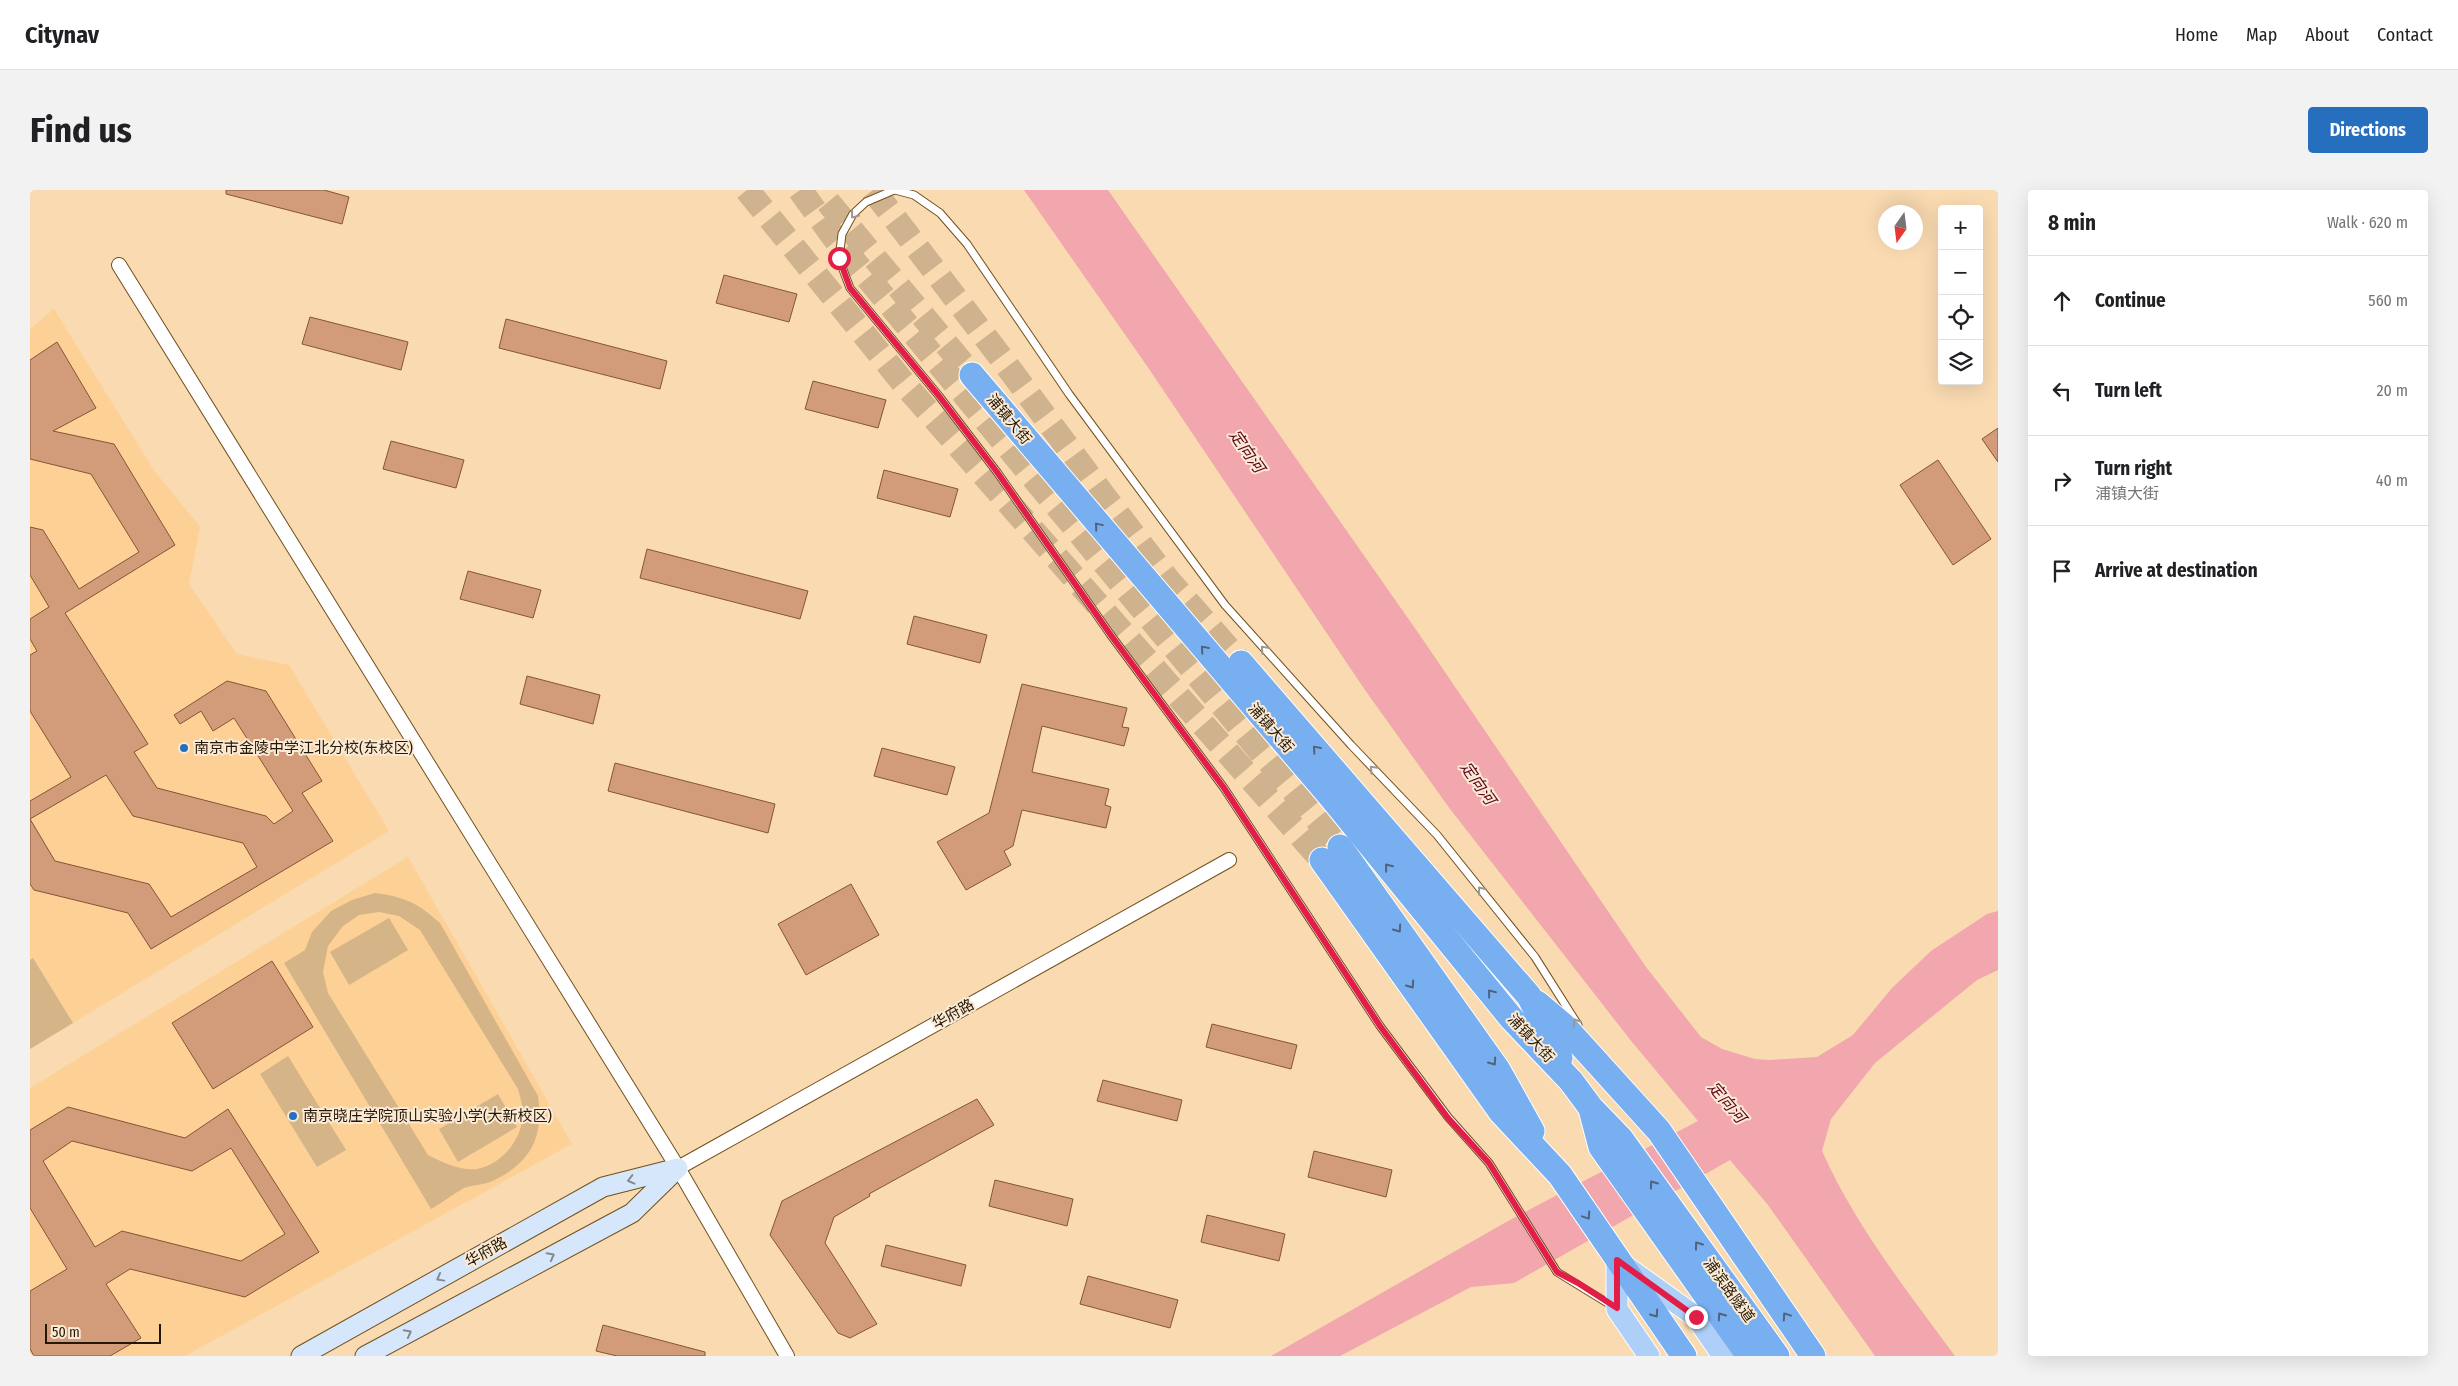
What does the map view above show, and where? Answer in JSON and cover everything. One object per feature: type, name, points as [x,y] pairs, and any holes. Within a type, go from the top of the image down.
[{"type":"highway","name":"浦镇大街","points":[[972,375],[1331,798],[1512,1019],[1571,1080]]},
{"type":"highway","name":"浦镇大街","points":[[1241,663],[1373,813],[1528,996],[1571,1080],[1591,1108],[1611,1143],[1682,1223]]},
{"type":"highway","points":[[1331,853],[1501,1112],[1554,1168],[1684,1356]]},
{"type":"highway","points":[[1528,996],[1563,1025],[1659,1131],[1813,1356]]},
{"type":"highway","points":[[1611,1143],[1657,1225],[1749,1356]]},
{"type":"highway","name":"浦滨路隧道","points":[[1682,1223],[1777,1356]]},
{"type":"main road","points":[[1617,1260],[1617,1308],[1649,1356]]},
{"type":"main road","points":[[1617,1260],[1696,1317],[1723,1356]]},
{"type":"street","points":[[119,265],[678,1168],[787,1356]]},
{"type":"street","name":"华府路","points":[[364,1356],[632,1213],[678,1168],[1228,860]]},
{"type":"street","name":"华府路","points":[[301,1356],[603,1186],[678,1168]]},
{"type":"lane","points":[[1581,1030],[1535,957],[1437,835],[1351,745],[1225,605],[1069,394],[967,244],[940,213],[914,195],[895,190],[866,202],[853,214],[842,234],[839,258],[850,288],[939,396],[997,472],[1110,634],[1224,788],[1380,1026],[1448,1118],[1489,1163],[1557,1272],[1617,1308]]},
{"type":"lane","points":[[1586,1038],[1611,1078]]},
{"type":"shaded area","name":"南京市金陵中学江北分校(东校区)","points":[[54,309],[153,469],[200,527],[189,584],[237,654],[289,665],[389,831],[30,1049],[30,329]]},
{"type":"shaded area","name":"南京晓庄学院顶山实验小学(大新校区)","points":[[408,857],[572,1144],[185,1356],[30,1356],[30,1088]]},
{"type":"shaded area","points":[[375,893],[403,899],[425,910],[440,923],[538,1096],[539,1125],[531,1148],[524,1158],[504,1175],[490,1182],[464,1188],[431,1209],[284,963],[305,950],[312,932],[331,911],[352,900]],"holes":[[[379,912],[399,916],[420,930],[518,1089],[523,1113],[522,1122],[515,1141],[503,1156],[495,1162],[477,1169],[464,1169],[428,1155],[328,993],[323,972],[328,946],[343,926],[359,915]]]},
{"type":"shaded area","points":[[389,918],[408,950],[349,985],[330,952]]},
{"type":"shaded area","points":[[33,958],[73,1023],[30,1049],[30,960]]},
{"type":"shaded area","points":[[288,1056],[346,1150],[317,1167],[260,1074]]},
{"type":"shaded area","points":[[498,1094],[517,1127],[458,1162],[439,1129]]},
{"type":"water","name":"定向河","points":[[1024,190],[1108,190],[1419,634],[1646,967],[1701,1037],[1722,1049],[1755,1059],[1817,1057],[1853,1035],[1892,988],[1931,951],[1987,914],[1998,911],[1998,970],[1977,980],[1875,1063],[1831,1119],[1822,1151],[1835,1178],[1866,1231],[1955,1356],[1875,1356],[1768,1205],[1730,1160],[1514,1283],[1471,1287],[1340,1356],[1271,1356],[1508,1221],[1698,1121],[1632,1042],[1450,809],[1365,690],[1147,366]]},
{"type":"building","points":[[226,190],[324,190],[349,197],[342,224],[226,194]]},
{"type":"building","points":[[724,275],[797,294],[789,322],[716,303]]},
{"type":"building","points":[[310,317],[408,342],[401,370],[302,344]]},
{"type":"building","points":[[506,319],[667,361],[660,389],[499,348]]},
{"type":"building","points":[[57,342],[96,408],[53,431],[114,444],[175,545],[65,613],[148,744],[134,752],[157,788],[266,816],[274,824],[293,811],[234,718],[213,731],[201,711],[180,724],[174,715],[227,681],[266,691],[322,781],[302,793],[333,841],[151,949],[128,913],[34,890],[30,884],[30,819],[30,801],[71,777],[30,711],[30,655],[37,651],[30,639],[30,619],[49,607],[30,575],[30,527],[43,530],[79,589],[139,552],[91,474],[30,459],[30,360]],"holes":[[[106,775],[133,816],[243,843],[257,867],[171,917],[149,884],[55,861],[30,819]]]},
{"type":"building","points":[[813,381],[886,400],[878,428],[805,409]]},
{"type":"building","points":[[1998,428],[1998,462],[1982,439]]},
{"type":"building","points":[[391,441],[464,460],[456,488],[383,469]]},
{"type":"building","points":[[1938,460],[1991,539],[1953,565],[1900,485]]},
{"type":"building","points":[[884,470],[958,489],[950,517],[877,498]]},
{"type":"building","points":[[647,549],[808,591],[800,619],[640,578]]},
{"type":"building","points":[[468,571],[541,590],[533,618],[460,599]]},
{"type":"building","points":[[914,616],[987,635],[980,663],[907,644]]},
{"type":"building","points":[[527,676],[600,695],[593,724],[520,704]]},
{"type":"building","points":[[1022,684],[1127,708],[1122,727],[1129,728],[1124,746],[1042,726],[1032,772],[1109,789],[1105,805],[1111,807],[1106,828],[1022,810],[1013,846],[1004,851],[1011,865],[966,890],[937,842],[989,813]]},
{"type":"building","points":[[882,748],[955,767],[947,795],[874,776]]},
{"type":"building","points":[[615,763],[775,804],[768,833],[608,791]]},
{"type":"building","points":[[851,884],[879,935],[806,975],[778,924]]},
{"type":"building","points":[[272,961],[313,1027],[213,1089],[172,1023]]},
{"type":"building","points":[[1212,1024],[1297,1045],[1291,1069],[1206,1047]]},
{"type":"building","points":[[1103,1080],[1182,1100],[1177,1121],[1097,1101]]},
{"type":"building","points":[[977,1099],[994,1125],[869,1194],[870,1196],[834,1217],[825,1243],[877,1324],[850,1338],[838,1333],[770,1235],[782,1201]]},
{"type":"building","points":[[68,1107],[185,1138],[228,1109],[319,1252],[245,1297],[130,1269],[106,1284],[141,1338],[110,1356],[34,1356],[30,1349],[30,1291],[67,1269],[30,1208],[30,1130]],"holes":[[[72,1141],[192,1171],[231,1148],[285,1234],[241,1261],[122,1231],[95,1247],[43,1161]]]},
{"type":"building","points":[[1314,1151],[1392,1170],[1386,1197],[1308,1177]]},
{"type":"building","points":[[995,1180],[1073,1199],[1067,1226],[989,1206]]},
{"type":"building","points":[[1207,1215],[1285,1234],[1279,1261],[1201,1242]]},
{"type":"building","points":[[886,1245],[966,1265],[961,1286],[881,1266]]},
{"type":"building","points":[[1088,1276],[1178,1300],[1170,1328],[1080,1304]]},
{"type":"building","points":[[603,1325],[705,1352],[705,1356],[617,1356],[596,1351]]},
{"type":"tunnel","points":[[747,190],[906,386],[1322,860]]},
{"type":"tunnel","points":[[800,190],[833,236],[1340,847]]},
{"type":"tunnel","points":[[873,190],[1168,580],[1241,663]]},
{"type":"tunnel","points":[[828,202],[972,375]]},
{"type":"place","name":"南京市金陵中学江北分校(东校区)","points":[[184,748]]},
{"type":"place","name":"南京晓庄学院顶山实验小学(大新校区)","points":[[293,1116]]},
{"type":"route","points":[[839,258],[850,288],[891,341],[939,396],[997,472],[1110,634],[1224,788],[1380,1026],[1448,1118],[1489,1163],[1557,1272],[1617,1308],[1617,1260],[1696,1317]]}]
